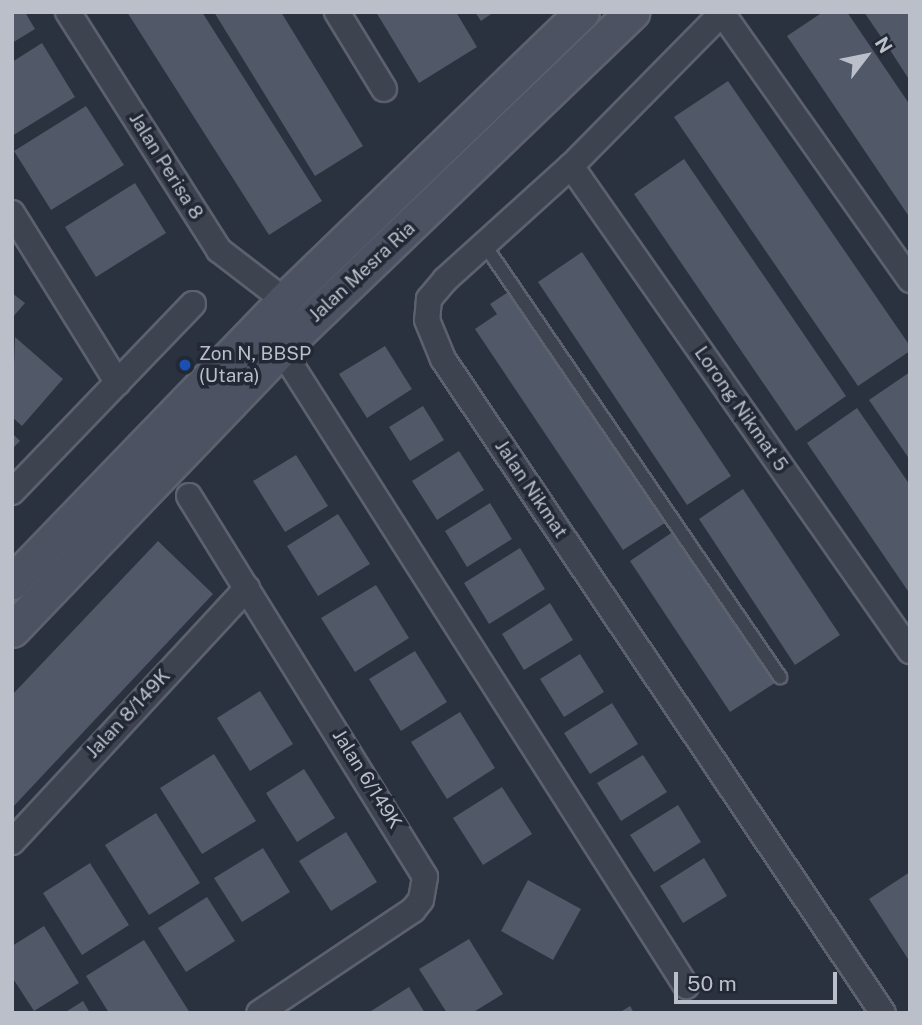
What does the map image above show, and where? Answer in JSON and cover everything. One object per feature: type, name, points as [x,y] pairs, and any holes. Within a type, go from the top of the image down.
[{"type":"main road","name":"Jalan Mesra Ria","points":[[12,582],[284,300],[582,12]]},
{"type":"main road","name":"Jalan Mesra Ria","points":[[12,630],[281,349],[632,12]]},
{"type":"street","name":"Jalan Perisa 8","points":[[68,12],[219,250],[284,300]]},
{"type":"street","points":[[337,12],[384,89]]},
{"type":"street","points":[[722,13],[910,281]]},
{"type":"street","name":"Jalan Nikmat","points":[[722,13],[571,166],[484,244],[429,299],[427,320],[432,341],[883,1013]]},
{"type":"street","name":"Lorong Nikmat 5","points":[[571,166],[910,651]]},
{"type":"street","points":[[12,213],[118,383]]},
{"type":"street","points":[[12,492],[193,304]]},
{"type":"street","points":[[281,349],[686,986]]},
{"type":"street","name":"Jalan 6/149K","points":[[189,496],[425,877],[421,901],[413,910],[260,1013]]},
{"type":"street","name":"Jalan 8/149K","points":[[12,842],[247,588]]},
{"type":"lane","points":[[484,244],[780,677]]},
{"type":"building","points":[[12,12],[25,12],[35,29],[12,43]]},
{"type":"building","points":[[127,12],[202,12],[322,201],[269,235]]},
{"type":"building","points":[[214,12],[281,12],[363,146],[315,176]]},
{"type":"building","points":[[376,12],[456,12],[477,47],[419,83]]},
{"type":"building","points":[[475,12],[494,12],[481,21]]},
{"type":"building","points":[[823,12],[847,12],[910,105],[910,218],[787,36]]},
{"type":"building","points":[[864,12],[910,12],[910,81],[890,50]]},
{"type":"building","points":[[42,43],[75,97],[12,136],[12,62]]},
{"type":"building","points":[[728,81],[910,346],[910,351],[858,386],[674,117]]},
{"type":"building","points":[[86,106],[124,165],[51,210],[14,151]]},
{"type":"building","points":[[684,159],[846,396],[796,431],[634,194]]},
{"type":"building","points":[[135,183],[166,233],[96,277],[65,227]]},
{"type":"building","points":[[582,252],[731,476],[687,505],[538,282]]},
{"type":"building","points":[[514,288],[668,521],[623,550],[475,329],[497,314],[490,304]]},
{"type":"building","points":[[12,293],[25,303],[12,318]]},
{"type":"building","points":[[15,337],[63,379],[22,426],[12,417]]},
{"type":"building","points":[[385,346],[412,389],[367,418],[339,374]]},
{"type":"building","points":[[910,372],[910,460],[869,400]]},
{"type":"building","points":[[423,406],[444,440],[410,461],[389,427]]},
{"type":"building","points":[[857,408],[910,485],[910,594],[807,443]]},
{"type":"building","points":[[12,433],[20,441],[12,449]]},
{"type":"building","points":[[459,451],[484,490],[437,520],[412,481]]},
{"type":"building","points":[[296,455],[328,506],[285,532],[253,481]]},
{"type":"building","points":[[743,489],[840,635],[795,665],[699,519]]},
{"type":"building","points":[[490,503],[512,539],[467,567],[445,531]]},
{"type":"building","points":[[338,514],[370,564],[318,596],[287,546]]},
{"type":"building","points":[[677,529],[778,681],[730,712],[630,561]]},
{"type":"building","points":[[158,541],[213,594],[12,808],[12,695]]},
{"type":"building","points":[[520,548],[545,589],[489,624],[464,583]]},
{"type":"building","points":[[376,585],[409,638],[355,672],[321,618]]},
{"type":"building","points":[[550,603],[573,640],[524,670],[502,634]]},
{"type":"building","points":[[415,651],[447,702],[401,731],[369,679]]},
{"type":"building","points":[[580,654],[604,692],[564,717],[540,679]]},
{"type":"building","points":[[260,691],[293,744],[250,771],[217,718]]},
{"type":"building","points":[[612,703],[638,744],[590,774],[564,733]]},
{"type":"building","points":[[460,712],[495,768],[447,799],[411,742]]},
{"type":"building","points":[[214,754],[256,821],[202,854],[160,788]]},
{"type":"building","points":[[643,755],[667,792],[621,821],[597,783]]},
{"type":"building","points":[[304,769],[335,818],[297,842],[266,793]]},
{"type":"building","points":[[502,787],[532,834],[483,865],[453,818]]},
{"type":"building","points":[[678,805],[701,842],[654,872],[630,835]]},
{"type":"building","points":[[156,813],[200,883],[149,915],[105,845]]},
{"type":"building","points":[[346,832],[377,882],[331,911],[299,861]]},
{"type":"building","points":[[263,848],[290,892],[242,922],[214,878]]},
{"type":"building","points":[[704,858],[727,896],[683,923],[660,886]]},
{"type":"building","points":[[90,863],[129,925],[82,955],[43,893]]},
{"type":"building","points":[[910,872],[910,962],[869,899]]},
{"type":"building","points":[[528,880],[581,909],[553,960],[501,931]]},
{"type":"building","points":[[207,897],[235,941],[186,972],[158,928]]},
{"type":"building","points":[[44,926],[79,983],[34,1011],[12,977],[12,946]]},
{"type":"building","points":[[469,939],[503,994],[472,1013],[447,1013],[419,969]]},
{"type":"building","points":[[144,940],[190,1013],[109,1013],[86,976]]},
{"type":"building","points":[[409,987],[425,1013],[368,1013]]},
{"type":"building","points":[[83,1001],[90,1013],[64,1013]]},
{"type":"building","points":[[630,1006],[634,1013],[619,1013]]},
{"type":"place","name":"Zon N, BBSP (Utara)","points":[[185,365]]}]
